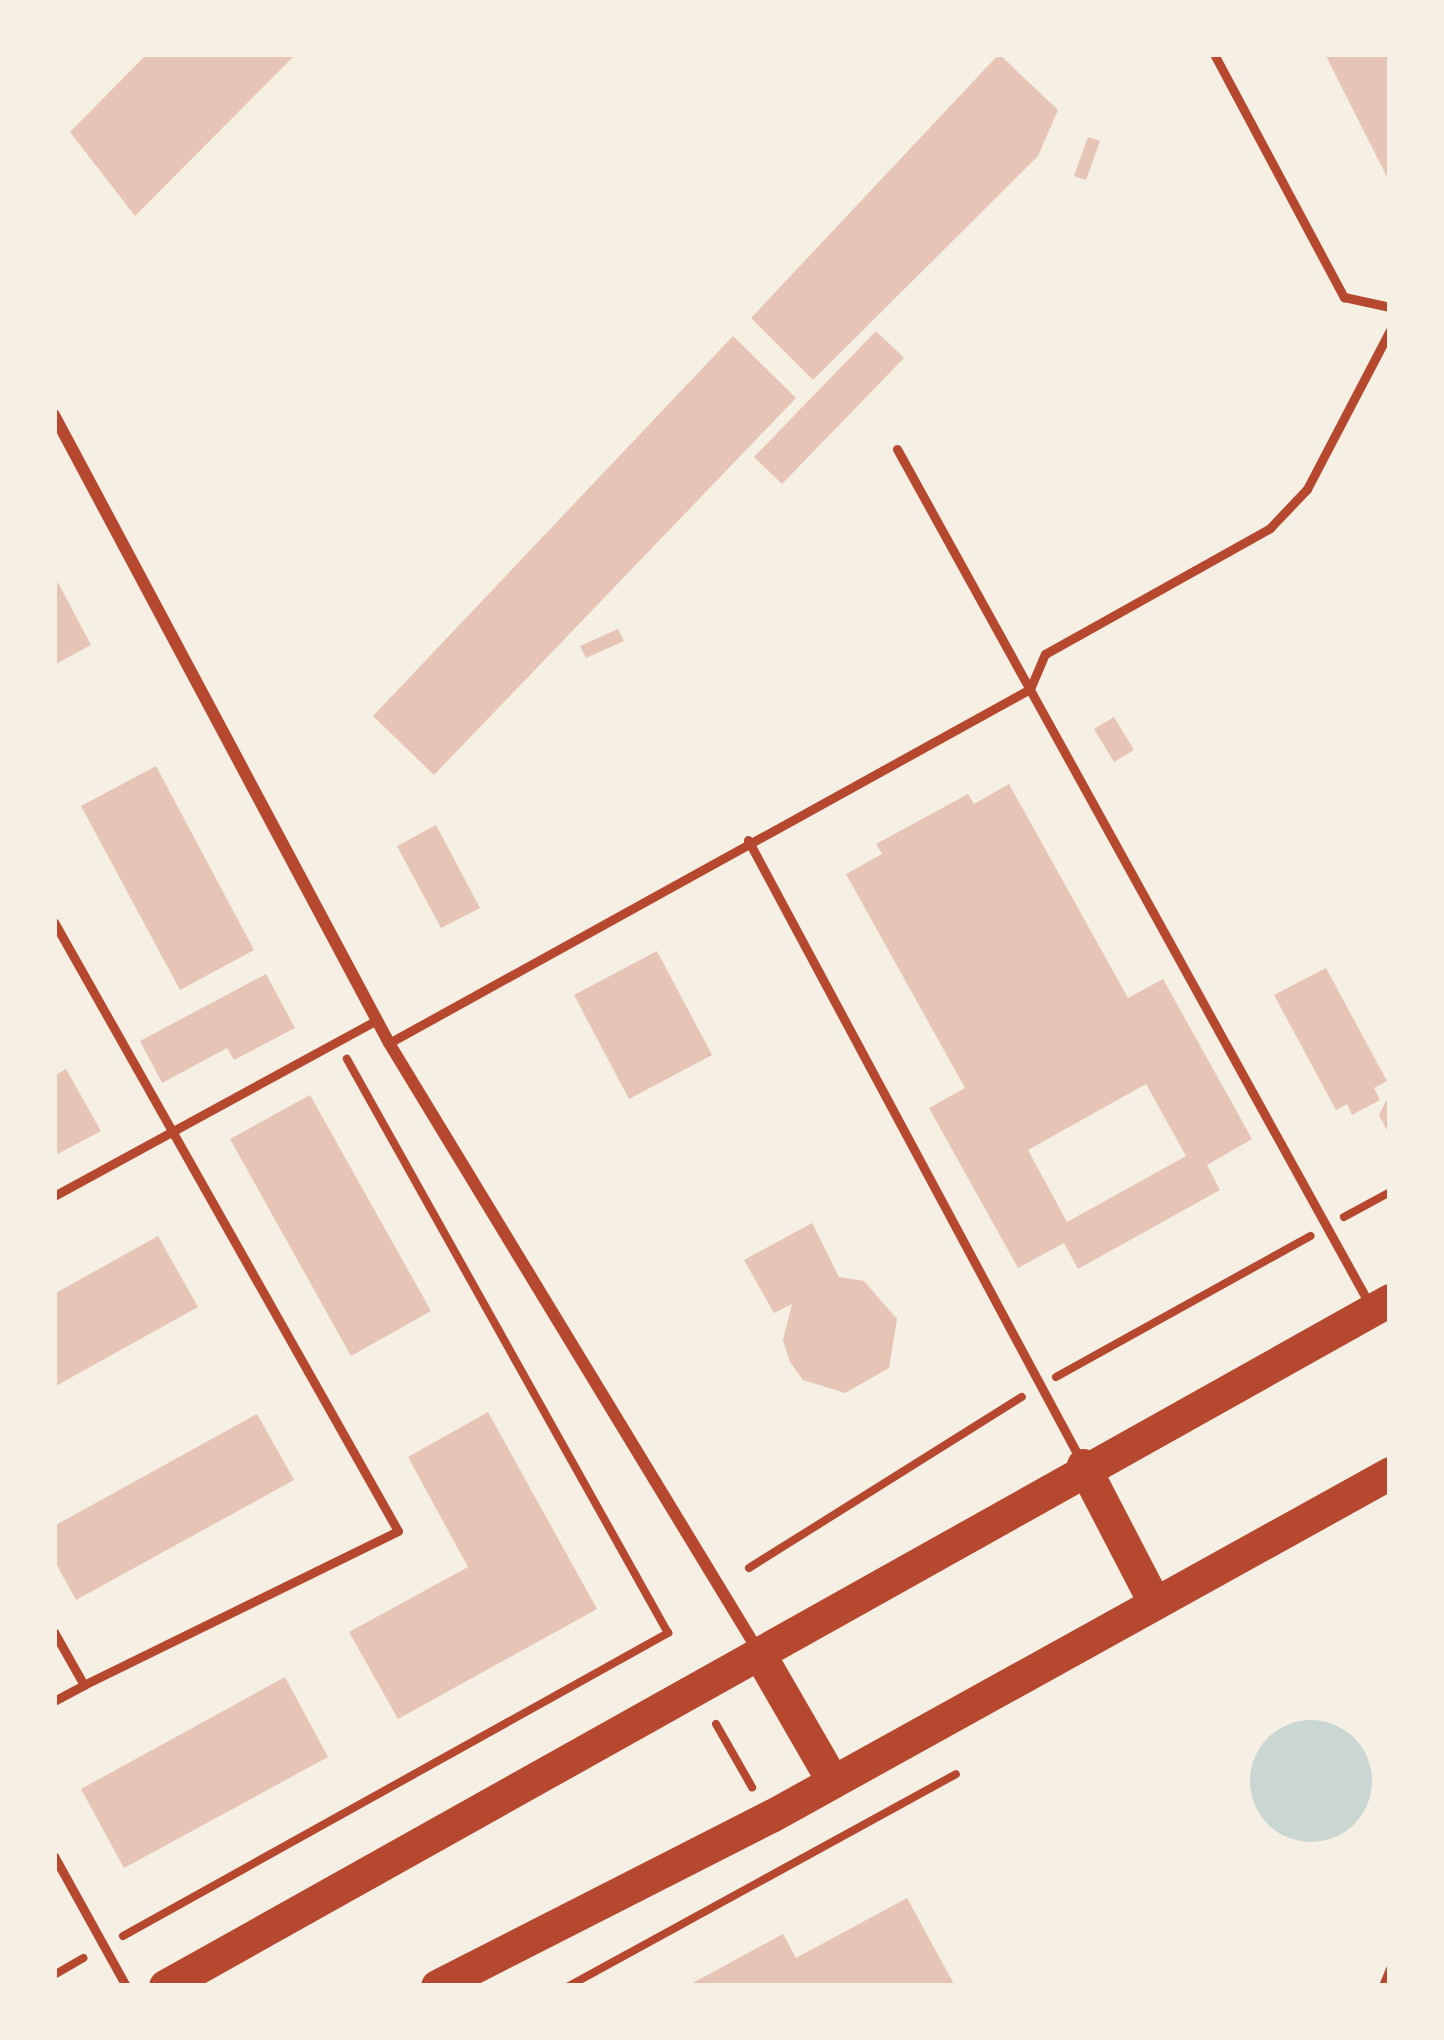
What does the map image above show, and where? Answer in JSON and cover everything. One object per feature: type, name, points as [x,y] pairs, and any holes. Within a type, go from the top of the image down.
[{"type":"highway","points":[[165,1986],[699,1683],[761,1657],[1083,1466],[1381,1305]]},
{"type":"highway","points":[[1083,1466],[1153,1600]]},
{"type":"highway","points":[[443,1985],[832,1780],[1390,1473]]},
{"type":"highway","points":[[761,1657],[832,1780]]},
{"type":"street","points":[[54,416],[389,1043],[761,1657]]},
{"type":"lane","points":[[1214,54],[1344,297],[1390,307]]},
{"type":"lane","points":[[389,1043],[748,840],[1030,689],[1045,654],[1270,528],[1307,489],[1390,330]]},
{"type":"lane","points":[[897,448],[1327,1227],[1381,1305]]},
{"type":"lane","points":[[748,840],[1083,1466]]},
{"type":"lane","points":[[54,922],[398,1531],[54,1701]]},
{"type":"lane","points":[[54,1196],[377,1020]]},
{"type":"lane","points":[[54,1632],[84,1685]]},
{"type":"lane","points":[[54,1856],[127,1986]]},
{"type":"lane","points":[[1383,1986],[1390,1969]]},
{"type":"path","points":[[54,1975],[668,1633],[338,1043]]},
{"type":"path","points":[[749,1568],[1040,1385],[1390,1192]]},
{"type":"path","points":[[716,1724],[756,1793]]},
{"type":"path","points":[[569,1986],[956,1774]]},
{"type":"shaded area","points":[[1311,1720],[1334,1725],[1354,1738],[1367,1758],[1372,1781],[1367,1804],[1354,1824],[1334,1837],[1311,1842],[1288,1837],[1268,1824],[1255,1804],[1250,1781],[1255,1758],[1268,1738],[1288,1725]]},
{"type":"building","points":[[147,54],[296,54],[135,216],[70,132]]},
{"type":"building","points":[[999,54],[1058,110],[1038,156],[813,380],[751,318]]},
{"type":"building","points":[[1325,54],[1390,54],[1390,183]]},
{"type":"building","points":[[1088,137],[1100,141],[1086,180],[1074,176]]},
{"type":"building","points":[[876,331],[904,358],[782,484],[754,457]]},
{"type":"building","points":[[733,336],[796,398],[434,775],[373,716]]},
{"type":"building","points":[[54,575],[91,645],[54,665]]},
{"type":"building","points":[[618,629],[624,641],[586,658],[580,646]]},
{"type":"building","points":[[1114,717],[1134,750],[1114,762],[1094,729]]},
{"type":"building","points":[[156,766],[254,950],[180,990],[81,806]]},
{"type":"building","points":[[1009,784],[1128,998],[1163,979],[1252,1139],[1207,1165],[1220,1190],[1078,1269],[1064,1243],[1018,1268],[929,1108],[965,1088],[846,874],[882,854],[876,844],[968,794],[974,804]],"holes":[[[1146,1084],[1186,1156],[1067,1222],[1028,1150]]]},
{"type":"building","points":[[436,825],[480,908],[441,928],[397,846]]},
{"type":"building","points":[[657,951],[712,1055],[629,1099],[574,995]]},
{"type":"building","points":[[1326,968],[1387,1081],[1374,1088],[1380,1100],[1352,1115],[1347,1104],[1336,1110],[1274,995]]},
{"type":"building","points":[[266,974],[295,1028],[234,1060],[227,1048],[162,1083],[140,1041]]},
{"type":"building","points":[[66,1069],[101,1131],[54,1156],[54,1076]]},
{"type":"building","points":[[1390,1093],[1390,1136],[1379,1115]]},
{"type":"building","points":[[310,1095],[431,1311],[351,1356],[230,1139]]},
{"type":"building","points":[[812,1223],[839,1277],[864,1281],[897,1319],[889,1368],[845,1393],[803,1380],[783,1340],[792,1304],[774,1313],[744,1260]]},
{"type":"building","points":[[158,1236],[198,1307],[54,1387],[54,1294]]},
{"type":"building","points":[[488,1412],[597,1609],[398,1719],[349,1632],[468,1567],[408,1457]]},
{"type":"building","points":[[257,1414],[294,1480],[76,1600],[54,1560],[54,1526]]},
{"type":"building","points":[[285,1677],[328,1757],[124,1868],[81,1789]]},
{"type":"building","points":[[907,1898],[955,1986],[687,1986],[783,1934],[796,1958]]}]
